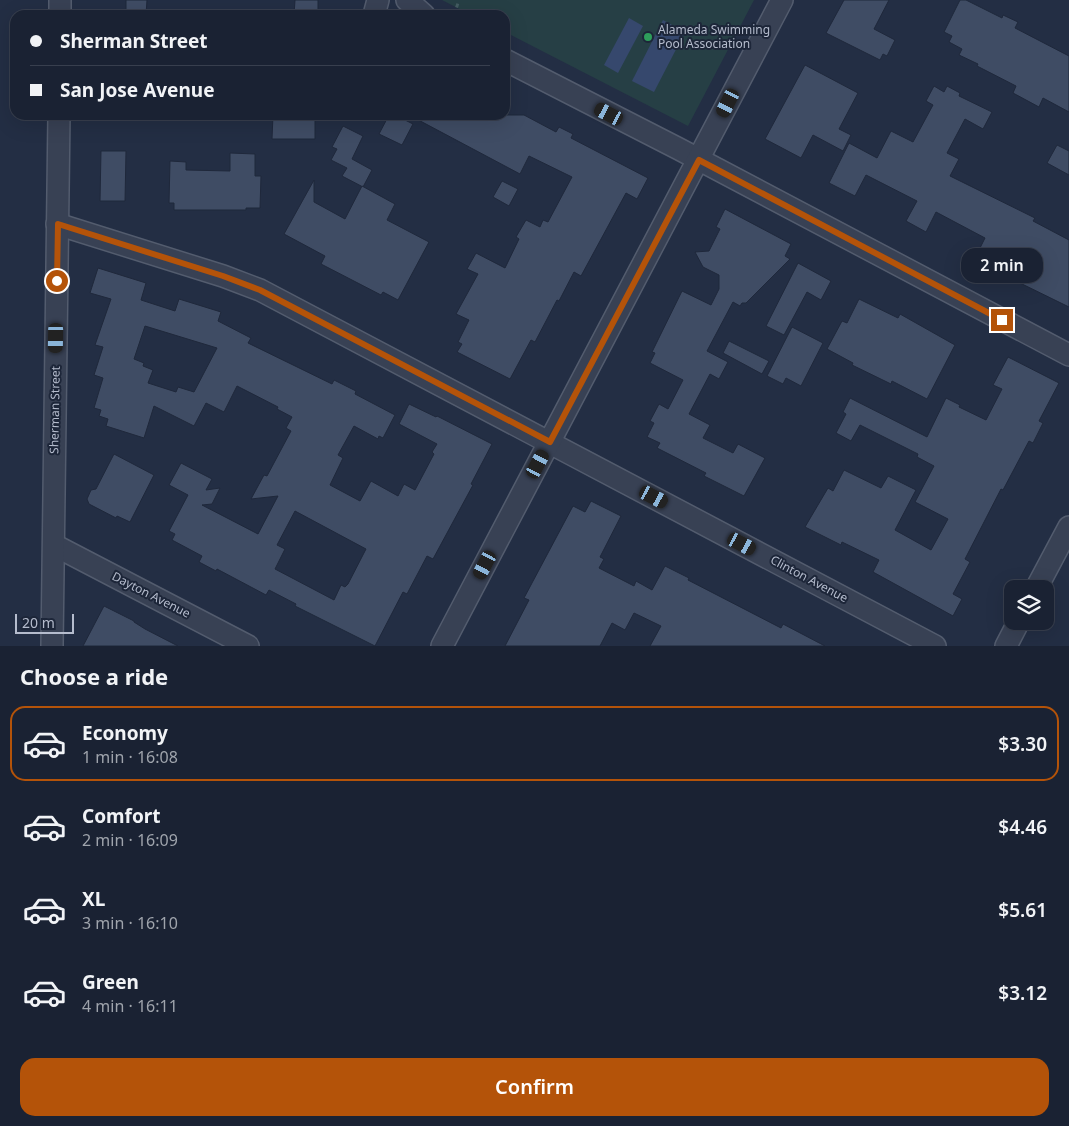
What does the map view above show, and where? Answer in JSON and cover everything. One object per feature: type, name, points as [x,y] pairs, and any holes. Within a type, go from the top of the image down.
[{"type":"street","points":[[408,0],[419,10]]},
{"type":"street","points":[[442,646],[782,0]]},
{"type":"street","points":[[510,63],[1069,355]]},
{"type":"street","name":"Sherman Street","points":[[52,646],[59,120]]},
{"type":"street","name":"Clinton Avenue","points":[[58,224],[223,276],[260,290],[935,646]]},
{"type":"street","points":[[1041,580],[1069,527]]},
{"type":"street","name":"Dayton Avenue","points":[[54,545],[248,646]]},
{"type":"street","points":[[1006,646],[1014,630]]},
{"type":"green space","points":[[442,0],[754,0],[688,126],[510,35],[510,10],[461,10]]},
{"type":"water","points":[[629,18],[643,26],[618,73],[604,65]]},
{"type":"water","points":[[663,20],[685,32],[654,92],[632,81]]},
{"type":"building","points":[[126,0],[147,0],[146,10],[126,10]]},
{"type":"building","points":[[295,0],[318,0],[318,10],[294,10]]},
{"type":"building","points":[[844,0],[889,0],[874,29],[895,40],[887,56],[883,54],[880,60],[826,33]]},
{"type":"building","points":[[960,0],[966,0],[1002,18],[1003,15],[1018,22],[1015,28],[1069,56],[1069,112],[1043,98],[1039,107],[1013,93],[1016,86],[959,55],[962,49],[949,42],[952,36],[944,32]]},
{"type":"building","points":[[805,65],[858,93],[839,129],[851,135],[843,151],[813,135],[801,158],[765,139]]},
{"type":"building","points":[[934,86],[944,92],[947,86],[960,93],[959,96],[992,112],[983,129],[965,119],[947,153],[959,159],[950,176],[1035,218],[1033,221],[1069,240],[1069,307],[1020,283],[1023,277],[978,252],[985,238],[936,212],[926,232],[906,221],[917,201],[866,175],[855,196],[829,183],[849,143],[877,158],[891,131],[913,142],[933,105],[926,101]]},
{"type":"building","points":[[510,115],[524,115],[556,132],[559,127],[573,134],[571,138],[648,178],[637,199],[626,193],[581,276],[574,272],[535,342],[531,340],[510,379],[457,352],[462,344],[458,342],[469,320],[456,314],[478,274],[467,269],[476,253],[505,268],[519,239],[516,237],[526,220],[540,227],[543,220],[548,222],[572,177],[529,156],[520,174],[418,120],[510,120]]},
{"type":"building","points":[[273,120],[315,120],[315,139],[272,139]]},
{"type":"building","points":[[386,120],[405,120],[413,124],[402,145],[379,134]]},
{"type":"building","points":[[343,126],[363,136],[352,159],[372,170],[363,187],[342,176],[347,168],[331,160],[337,149],[332,147]]},
{"type":"building","points":[[1057,145],[1069,151],[1069,175],[1047,163]]},
{"type":"building","points":[[101,151],[126,151],[125,201],[100,201]]},
{"type":"building","points":[[230,153],[255,154],[255,176],[261,176],[260,208],[246,208],[246,210],[174,210],[174,203],[169,203],[170,161],[186,162],[186,170],[230,171]]},
{"type":"building","points":[[314,180],[314,202],[345,219],[362,186],[395,204],[387,220],[429,242],[398,300],[383,292],[381,295],[321,264],[325,256],[284,234]]},
{"type":"building","points":[[502,181],[518,189],[509,206],[493,197]]},
{"type":"building","points":[[725,209],[791,244],[785,256],[790,259],[746,303],[742,303],[740,306],[733,302],[707,351],[728,362],[719,379],[710,374],[689,414],[710,425],[703,438],[733,453],[738,444],[765,458],[744,496],[704,476],[706,473],[657,448],[660,443],[647,437],[654,423],[650,421],[659,404],[668,409],[683,380],[650,363],[655,353],[652,352],[682,291],[711,305],[719,289],[719,275],[703,267],[695,252],[709,251],[720,229],[716,227]]},
{"type":"building","points":[[798,263],[831,281],[821,300],[807,292],[784,335],[766,326]]},
{"type":"building","points":[[98,268],[146,283],[141,300],[175,311],[179,299],[221,312],[218,321],[251,338],[248,343],[332,384],[334,380],[356,391],[355,394],[395,415],[383,438],[379,436],[378,439],[354,426],[338,455],[343,458],[330,485],[360,501],[371,481],[398,496],[404,484],[415,490],[434,454],[432,452],[437,444],[399,424],[409,404],[492,444],[471,484],[473,485],[433,559],[427,556],[407,594],[403,592],[375,646],[295,606],[296,604],[269,590],[266,595],[217,569],[216,571],[199,562],[202,556],[172,540],[175,534],[169,531],[188,495],[169,485],[181,463],[212,479],[206,490],[220,488],[212,504],[202,505],[258,534],[278,496],[251,499],[264,475],[267,476],[291,431],[286,428],[292,417],[277,409],[278,407],[237,386],[224,412],[206,403],[194,426],[154,406],[144,438],[106,426],[108,419],[99,416],[101,410],[94,408],[103,378],[94,375],[103,347],[95,345],[111,299],[90,293]],"holes":[[[145,326],[217,348],[194,392],[178,387],[176,392],[148,383],[153,370],[143,366],[144,363],[134,359]],[[295,511],[366,549],[348,584],[345,587],[341,585],[334,600],[275,569],[285,549],[277,545]]]},
{"type":"building","points":[[859,299],[898,318],[900,314],[955,345],[927,399],[892,381],[891,384],[852,365],[853,363],[827,349],[842,321],[847,323]]},
{"type":"building","points":[[792,327],[823,343],[801,386],[786,378],[783,384],[767,376]]},
{"type":"building","points":[[729,341],[769,361],[762,374],[723,353]]},
{"type":"building","points":[[1008,357],[1059,383],[1039,421],[1043,423],[1033,443],[1029,441],[1003,490],[1001,489],[965,559],[970,562],[953,594],[962,599],[953,616],[873,572],[879,560],[842,542],[841,545],[805,527],[828,488],[833,491],[844,470],[881,488],[888,476],[916,490],[895,530],[931,550],[948,519],[915,502],[934,466],[917,457],[918,454],[860,425],[851,441],[836,433],[846,414],[843,412],[850,398],[927,437],[946,398],[960,405],[959,407],[986,420],[1002,389],[993,385]]},
{"type":"building","points":[[114,454],[154,475],[130,522],[117,516],[116,518],[89,504],[87,499],[91,490],[96,489]]},
{"type":"building","points":[[591,501],[621,516],[600,557],[604,559],[599,568],[634,586],[636,581],[652,590],[665,566],[689,578],[688,580],[781,628],[783,624],[825,646],[650,646],[661,626],[634,613],[625,630],[612,623],[600,646],[505,646],[529,600],[524,598],[573,506],[585,512]]},
{"type":"building","points":[[104,606],[134,621],[145,629],[178,646],[83,646]]},
{"type":"place","name":"Alameda Swimming Pool Association","points":[[648,37]]},
{"type":"route","points":[[57,281],[58,224],[223,276],[260,290],[550,442],[699,160],[1002,320]]}]
